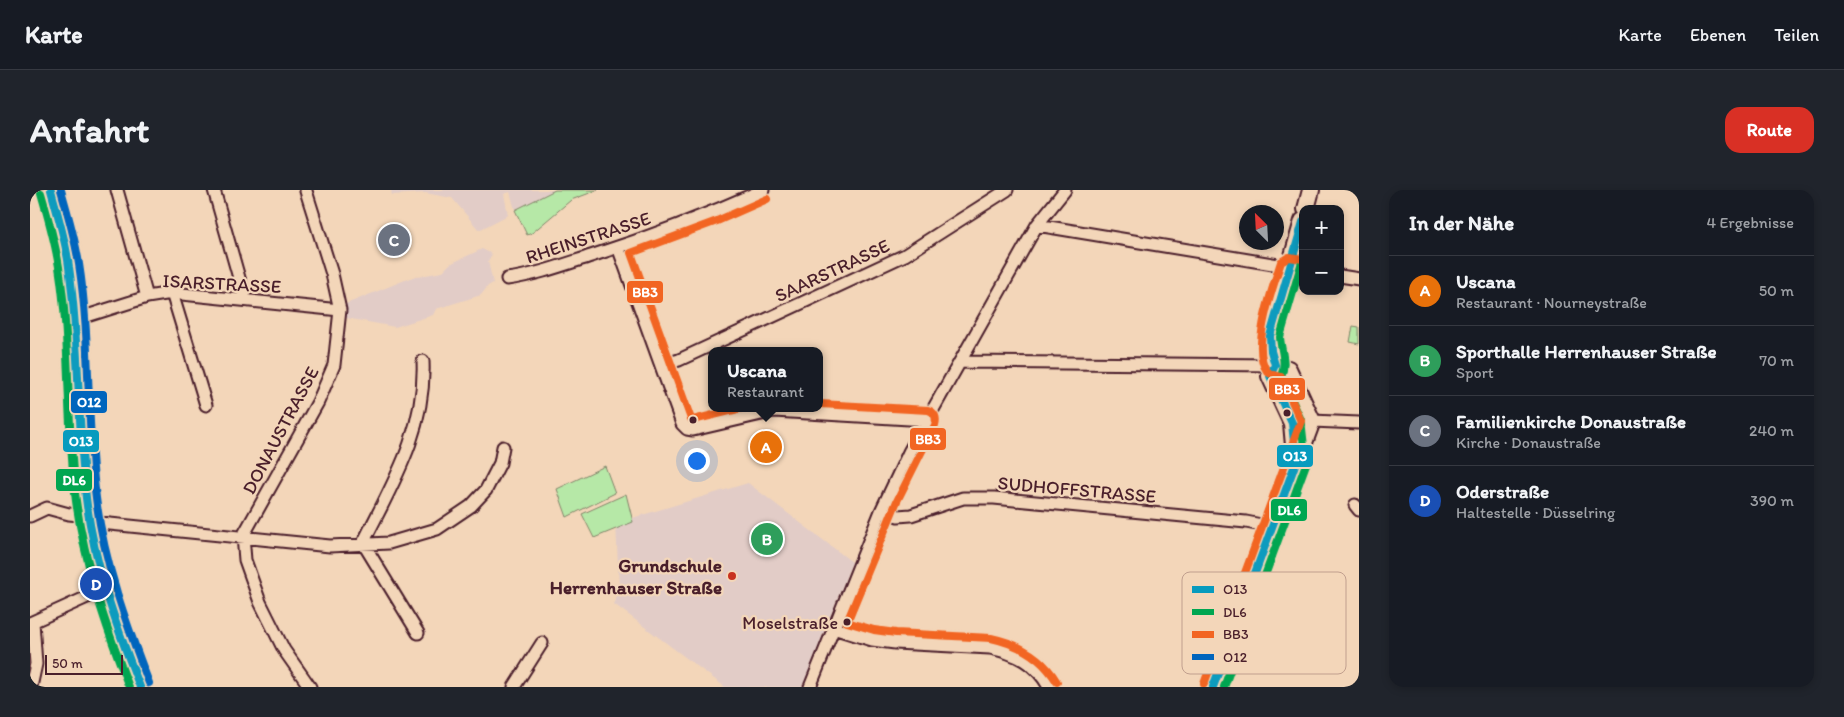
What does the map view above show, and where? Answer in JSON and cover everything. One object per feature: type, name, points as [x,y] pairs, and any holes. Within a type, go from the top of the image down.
[{"type":"street","points":[[51,190],[66,244],[74,320],[79,423],[89,519],[115,623],[140,687]]},
{"type":"street","points":[[117,190],[147,297]]},
{"type":"street","points":[[214,190],[245,299]]},
{"type":"street","name":"RHEINSTRASSE","points":[[506,279],[531,275],[618,247],[714,212],[763,190]]},
{"type":"street","name":"SAARSTRASSE","points":[[662,365],[679,360],[905,255],[1007,190]]},
{"type":"street","points":[[1307,205],[1312,190]]},
{"type":"street","name":"DONAUSTRASSE","points":[[243,536],[318,402],[334,364],[340,310],[332,274],[306,191]]},
{"type":"street","points":[[810,687],[881,511],[909,452],[1037,225],[1060,192]]},
{"type":"street","points":[[1037,225],[1296,268]]},
{"type":"street","points":[[618,247],[682,424],[687,429],[693,430],[766,412]]},
{"type":"street","points":[[1296,462],[1292,423],[1270,376],[1275,365],[1271,351],[1270,336],[1296,268],[1299,248]]},
{"type":"street","points":[[1344,277],[1359,279]]},
{"type":"street","points":[[172,293],[206,405]]},
{"type":"street","name":"ISARSTRASSE","points":[[74,320],[147,297],[172,293],[340,310]]},
{"type":"street","points":[[363,543],[409,448],[421,406],[424,385],[423,361]]},
{"type":"street","points":[[961,362],[1275,365],[1288,369],[1312,420],[1255,572]]},
{"type":"street","points":[[804,412],[926,420]]},
{"type":"street","points":[[1292,423],[1312,420],[1359,424]]},
{"type":"street","points":[[30,516],[47,508],[89,519],[330,546],[389,543],[437,529],[471,506],[486,490],[497,470],[503,447]]},
{"type":"street","name":"SUDHOFFSTRASSE","points":[[881,511],[898,516],[911,515],[963,498],[994,498],[1246,522],[1272,527]]},
{"type":"street","points":[[243,536],[245,560],[260,602],[284,650],[310,687]]},
{"type":"street","points":[[363,543],[418,633]]},
{"type":"street","points":[[31,687],[36,664],[32,623],[105,589]]},
{"type":"street","points":[[833,628],[872,640],[990,648],[1004,651],[1028,662],[1039,672],[1049,687]]},
{"type":"street","points":[[514,687],[542,643]]},
{"type":"street","points":[[1213,687],[1218,674]]},
{"type":"shaded area","points":[[391,190],[555,190],[515,210],[510,192],[504,194],[508,215],[479,230],[452,198],[425,193],[392,195]]},
{"type":"shaded area","points":[[482,249],[492,254],[488,261],[493,283],[481,295],[436,309],[433,315],[395,327],[346,318],[346,304],[410,278],[442,272],[450,264]]},
{"type":"shaded area","name":"Grundschule Herrenhauser Straße","points":[[748,483],[852,562],[802,687],[725,687],[614,604],[619,589],[616,523]]},
{"type":"green space","points":[[555,190],[598,190],[571,200],[532,233],[527,235],[515,210]]},
{"type":"green space","points":[[1353,326],[1359,327],[1359,344],[1350,342]]},
{"type":"green space","points":[[605,466],[615,493],[567,517],[557,489]]},
{"type":"green space","points":[[626,494],[633,522],[594,538],[582,514]]},
{"type":"transit line","name":"O13","points":[[51,190],[66,248],[73,296],[83,469],[94,547],[107,594],[140,687]]},
{"type":"transit line","name":"O12","points":[[61,190],[75,245],[83,293],[93,469],[104,546],[132,638],[149,683]]},
{"type":"transit line","name":"DL6","points":[[41,193],[55,248],[63,296],[73,472],[80,525],[97,596],[129,687]]},
{"type":"transit line","name":"BB3","points":[[726,412],[691,419],[631,253],[717,221],[767,199]]},
{"type":"transit line","name":"O13","points":[[1255,572],[1296,462],[1292,423],[1270,376],[1275,365],[1271,351],[1270,336],[1299,236]]},
{"type":"transit line","name":"BB3","points":[[1245,572],[1301,421],[1281,377],[1267,371],[1262,361],[1261,348],[1265,317],[1281,262],[1289,257],[1299,258]]},
{"type":"transit line","name":"DL6","points":[[1266,572],[1306,464],[1301,420],[1281,376],[1284,362],[1280,337],[1299,272]]},
{"type":"transit line","name":"BB3","points":[[823,404],[928,410],[936,418],[935,425],[897,501],[847,622],[874,630],[896,633],[991,638],[1011,644],[1029,653],[1044,665],[1057,682]]},
{"type":"transit line","name":"BB3","points":[[1204,684],[1208,674]]},
{"type":"transit line","name":"O13","points":[[1213,687],[1218,674]]},
{"type":"transit line","name":"DL6","points":[[1224,687],[1229,674]]},
{"type":"place","name":"Familienkirche Donaustraße","points":[[394,240]]},
{"type":"place","name":"Uscana","points":[[766,447]]},
{"type":"place","name":"Sporthalle Herrenhauser Straße","points":[[767,539]]},
{"type":"place","name":"Grundschule Herrenhauser Straße","points":[[732,576]]},
{"type":"place","name":"Oderstraße","points":[[96,584]]},
{"type":"place","name":"Moselstraße","points":[[847,622]]}]
